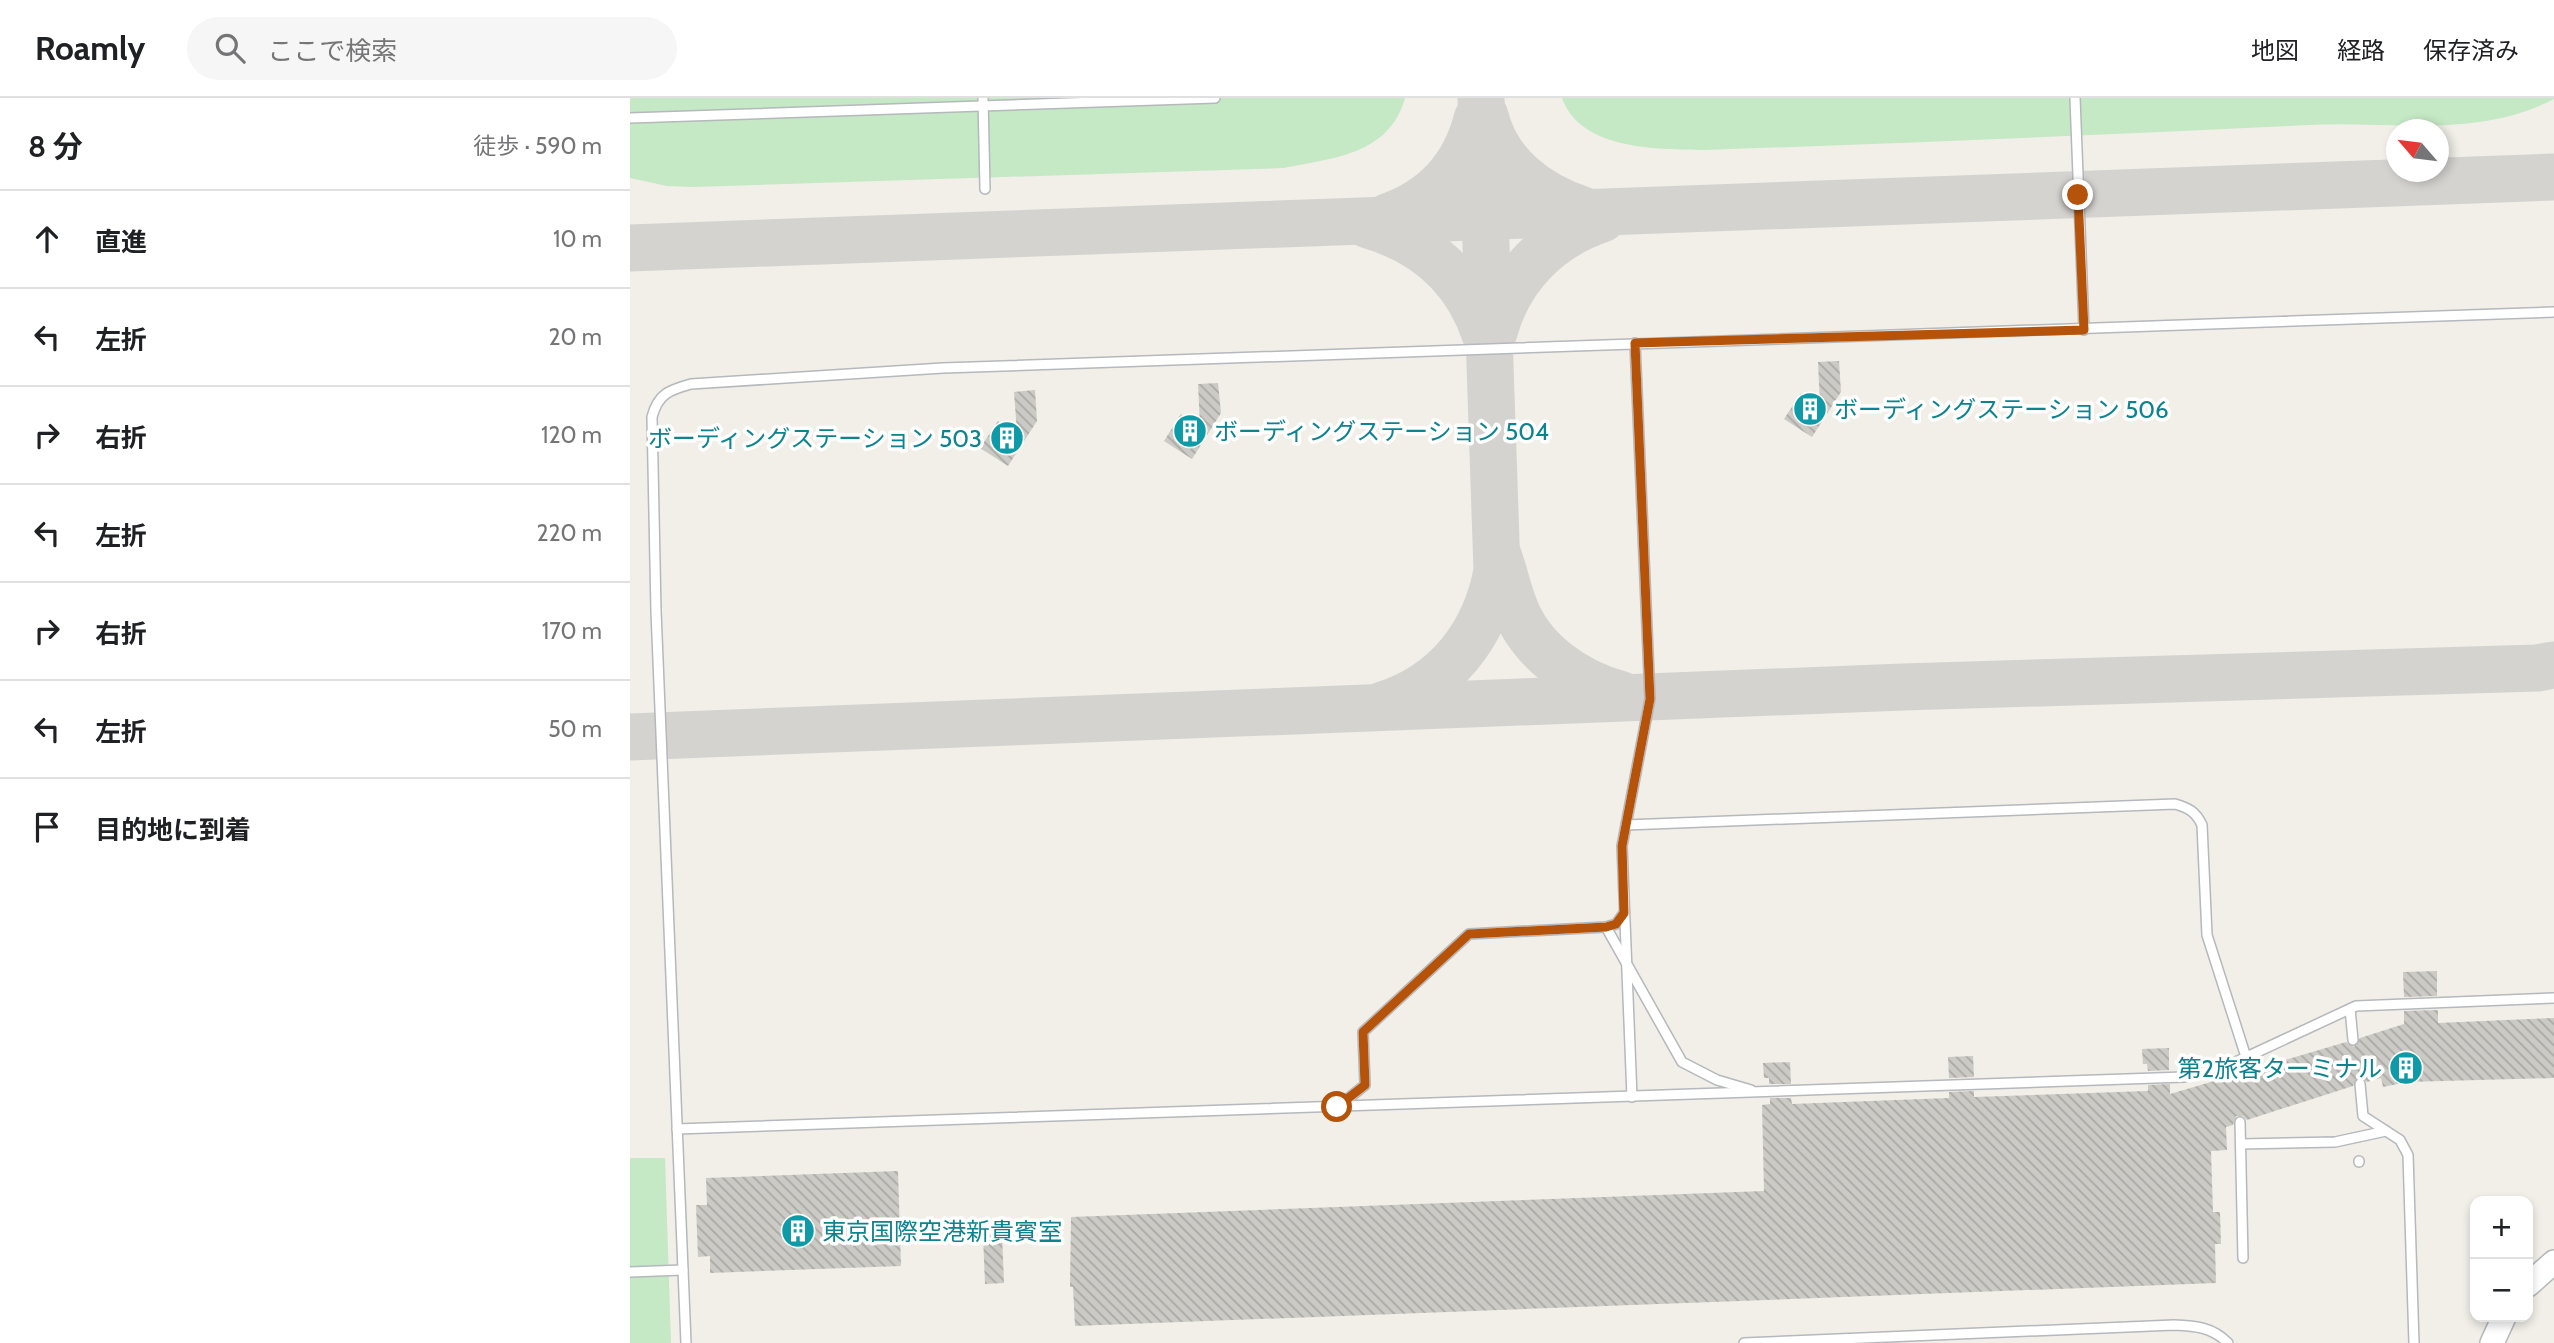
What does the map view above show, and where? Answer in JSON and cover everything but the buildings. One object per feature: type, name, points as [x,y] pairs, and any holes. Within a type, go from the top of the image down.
[{"type":"street","points":[[2533,1281],[2554,1262]]},
{"type":"street","points":[[2492,1343],[2502,1322]]},
{"type":"lane","points":[[630,118],[983,102],[1215,98]]},
{"type":"lane","points":[[2075,98],[2084,330]]},
{"type":"lane","points":[[983,102],[985,189]]},
{"type":"lane","points":[[686,1343],[656,611],[652,431],[656,402],[668,390],[691,384],[943,368],[2554,312]]},
{"type":"lane","points":[[1632,1097],[1622,846],[1650,699],[1635,343]]},
{"type":"lane","points":[[1626,825],[2162,805],[2187,807],[2202,825],[2207,935],[2246,1057]]},
{"type":"lane","points":[[1337,1107],[1365,1085],[1363,1032],[1469,934],[1606,927],[1616,924],[1624,913]]},
{"type":"lane","points":[[1606,927],[1682,1062],[1717,1080],[1759,1092]]},
{"type":"lane","points":[[677,1129],[2184,1077],[2225,1072],[2246,1057],[2350,1009],[2368,1004],[2554,998]]},
{"type":"lane","points":[[2350,1009],[2353,1040]]},
{"type":"lane","points":[[2360,1084],[2363,1116],[2400,1140],[2409,1155],[2414,1343]]},
{"type":"lane","points":[[2240,1122],[2243,1258]]},
{"type":"lane","points":[[2241,1144],[2335,1142],[2386,1131]]},
{"type":"lane","points":[[630,1272],[683,1270]]},
{"type":"lane","points":[[1744,1343],[2174,1325],[2200,1326],[2218,1333],[2228,1343]]},
{"type":"green space","points":[[630,98],[1405,98],[1397,117],[1373,143],[1340,156],[1284,168],[694,187],[667,186],[630,178]]},
{"type":"green space","points":[[1562,98],[2554,98],[2525,111],[2495,119],[2449,125],[2449,119],[2386,119],[2386,125],[2309,125],[1705,150],[1623,144],[1586,128],[1572,115]]},
{"type":"green space","points":[[630,1158],[665,1158],[671,1343],[630,1343]]},
{"type":"taxiway","points":[[1383,705],[1426,685],[1444,671],[1459,654],[1483,616],[1497,571],[1481,98]]},
{"type":"taxiway","points":[[1485,116],[1499,149],[1521,176],[1550,196],[1583,210]]},
{"type":"taxiway","points":[[1387,217],[1419,202],[1445,180],[1464,152],[1477,119]]},
{"type":"taxiway","points":[[630,248],[2554,177]]},
{"type":"taxiway","points":[[1494,332],[1510,294],[1533,262],[1564,237],[1602,219]]},
{"type":"taxiway","points":[[1368,225],[1407,241],[1440,264],[1467,295],[1485,334]]},
{"type":"taxiway","points":[[1498,555],[1520,620],[1542,650],[1571,673],[1622,695]]},
{"type":"taxiway","points":[[630,737],[1903,687],[2537,668],[2554,665]]},
{"type":"place","name":"ボーディングステーション 506","points":[[1810,409]]},
{"type":"place","name":"ボーディングステーション 504","points":[[1190,431]]},
{"type":"place","name":"ボーディングステーション 503","points":[[1007,438]]},
{"type":"place","name":"第2旅客ターミナル","points":[[2406,1068]]},
{"type":"place","name":"東京国際空港新貴賓室","points":[[798,1231]]},
{"type":"route","points":[[1337,1107],[1365,1085],[1363,1032],[1469,934],[1606,927],[1616,924],[1624,913],[1622,846],[1650,699],[1635,343],[2084,330],[2078,195]]}]
